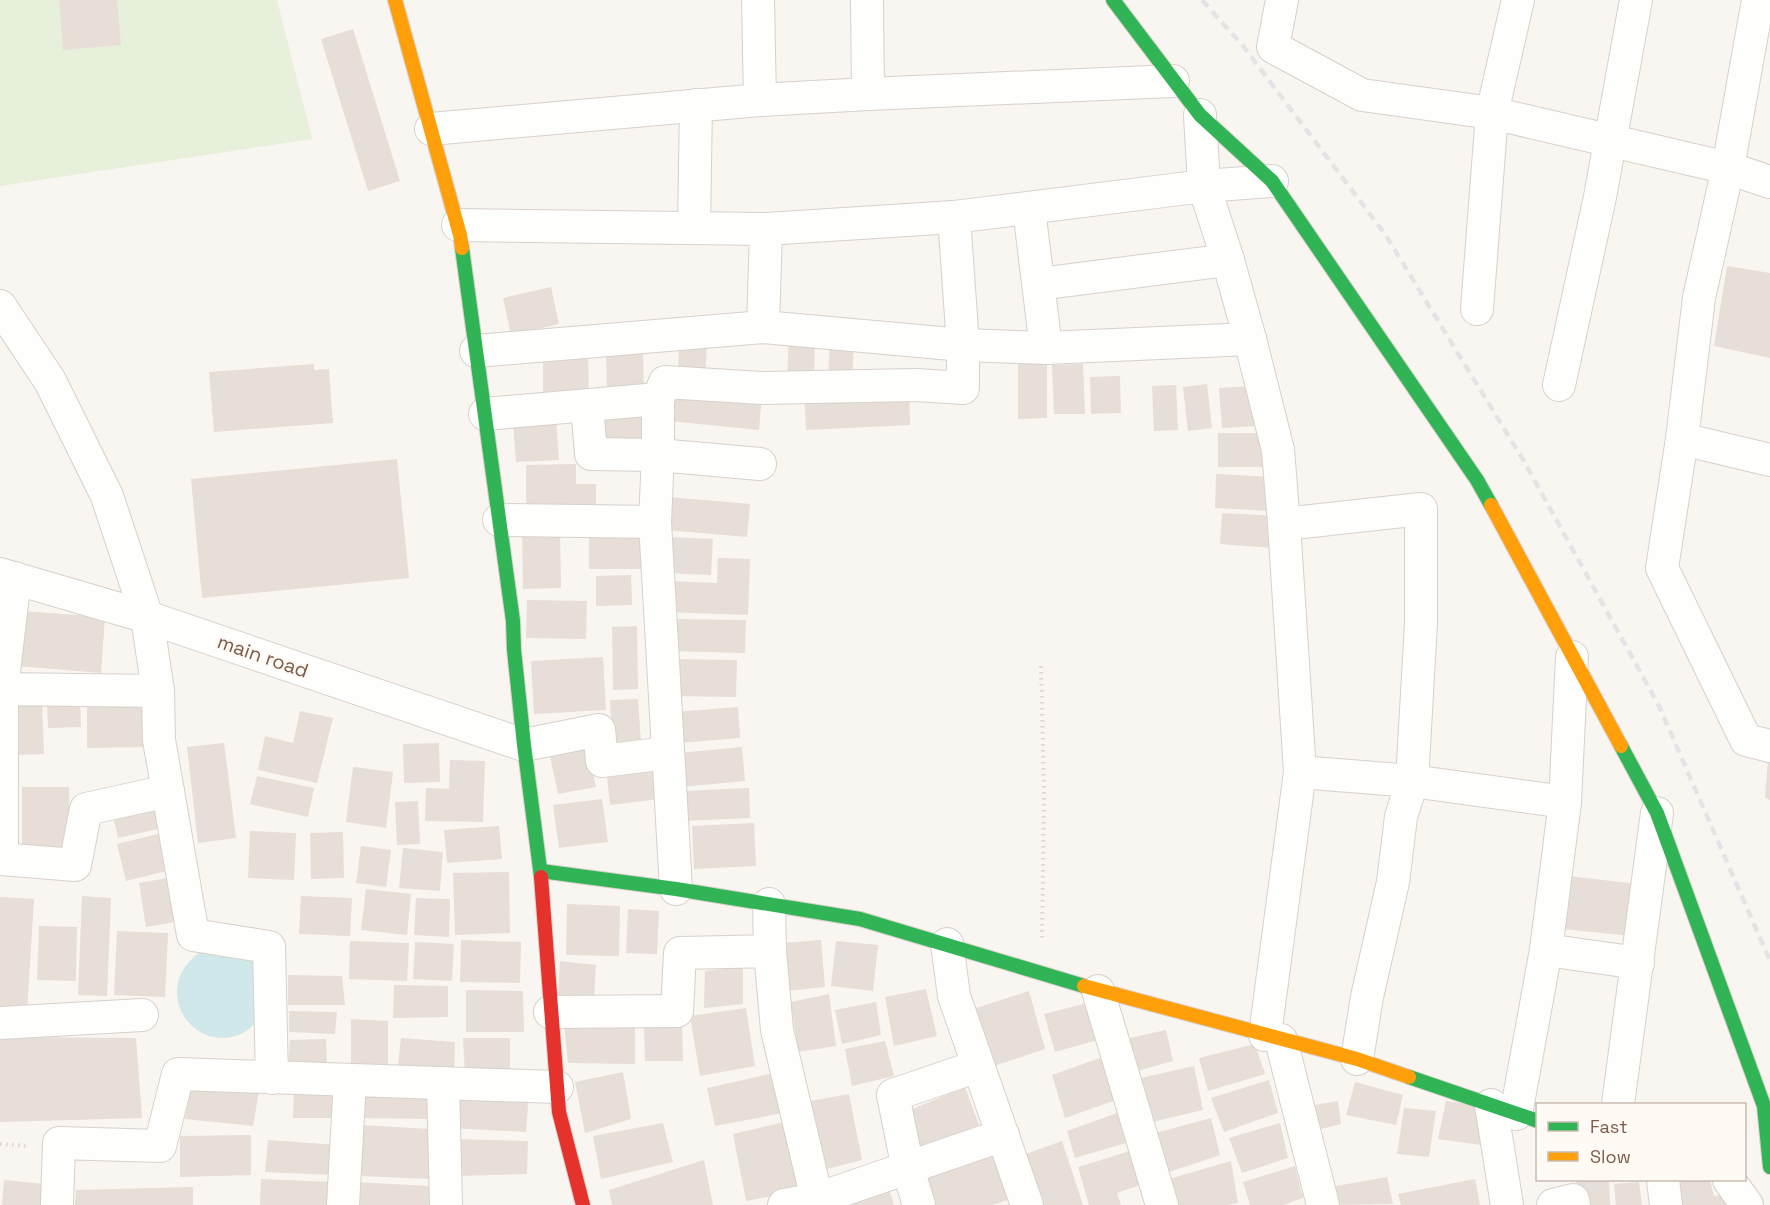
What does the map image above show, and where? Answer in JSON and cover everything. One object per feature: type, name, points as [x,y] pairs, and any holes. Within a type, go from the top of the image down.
[{"type":"street","points":[[395,0],[458,225],[513,621],[524,746],[541,871],[559,1112],[584,1205]]},
{"type":"street","points":[[758,0],[760,100]]},
{"type":"street","points":[[867,0],[868,94]]},
{"type":"street","points":[[1113,0],[1200,115],[1272,181],[1477,480],[1657,813],[1764,1106],[1770,1167]]},
{"type":"street","points":[[1282,0],[1273,47],[1362,94],[1492,113],[1728,168],[1770,182]]},
{"type":"street","points":[[1477,309],[1492,113],[1518,0]]},
{"type":"street","points":[[1559,385],[1600,197],[1636,0]]},
{"type":"street","points":[[1758,0],[1728,168],[1699,298],[1682,439],[1662,568],[1746,740],[1770,746]]},
{"type":"street","points":[[431,129],[760,100],[1173,81]]},
{"type":"street","points":[[694,227],[696,105]]},
{"type":"street","points":[[1200,115],[1204,186],[1228,260],[1278,450],[1300,772],[1273,1037],[1323,1205]]},
{"type":"street","points":[[458,225],[766,229],[954,217],[1204,186],[1272,181]]},
{"type":"street","points":[[1029,209],[1046,348]]},
{"type":"street","points":[[676,889],[655,522],[658,399],[665,382],[761,388],[916,385],[963,388],[963,345],[954,217]]},
{"type":"street","points":[[763,327],[766,229]]},
{"type":"street","points":[[1039,284],[1228,260]]},
{"type":"street","points":[[0,306],[50,381],[107,496],[147,617],[158,692],[159,740],[193,935],[269,947],[272,1078]]},
{"type":"street","points":[[476,351],[763,327],[963,345],[1046,348],[1250,339]]},
{"type":"street","points":[[915,340],[916,385]]},
{"type":"street","points":[[485,414],[658,399]]},
{"type":"street","points":[[587,406],[591,454],[658,455],[760,464]]},
{"type":"street","points":[[1682,439],[1770,460]]},
{"type":"street","points":[[1284,524],[1421,509],[1421,623],[1412,781],[1401,817],[1393,882],[1367,997],[1357,1059]]},
{"type":"street","points":[[499,520],[655,522]]},
{"type":"street","points":[[8,576],[2,689],[1,859],[75,864],[86,809],[168,791]]},
{"type":"street","name":"main road","points":[[8,576],[147,617],[524,746]]},
{"type":"street","points":[[1507,1205],[1515,1113],[1546,950],[1565,802],[1572,657]]},
{"type":"street","points":[[2,689],[158,692]]},
{"type":"street","points":[[524,746],[599,730],[602,760],[667,753]]},
{"type":"street","points":[[1300,772],[1412,781],[1565,802]]},
{"type":"street","points":[[1618,1103],[1657,813]]},
{"type":"street","points":[[541,871],[676,889],[860,920],[947,944],[1098,991],[1357,1059],[1515,1113]]},
{"type":"street","points":[[769,904],[770,951],[777,1030],[817,1199]]},
{"type":"street","points":[[947,944],[954,996],[1028,1205]]},
{"type":"street","points":[[1546,950],[1638,963]]},
{"type":"street","points":[[550,1012],[676,1011],[680,953],[770,951]]},
{"type":"street","points":[[1098,991],[1162,1205]]},
{"type":"street","points":[[0,1023],[142,1015]]},
{"type":"street","points":[[920,1205],[908,1169],[893,1095],[978,1066]]},
{"type":"street","points":[[57,1205],[58,1143],[160,1146],[178,1074],[557,1087]]},
{"type":"street","points":[[343,1205],[350,1080]]},
{"type":"street","points":[[442,1083],[446,1205]]},
{"type":"street","points":[[784,1205],[817,1199],[1003,1135]]},
{"type":"street","points":[[1663,1181],[1666,1205]]},
{"type":"street","points":[[1730,1181],[1747,1205]]},
{"type":"street","points":[[1553,1205],[1573,1200],[1574,1205]]},
{"type":"path","points":[[1041,666],[1044,791],[1041,975]]},
{"type":"green space","points":[[0,0],[277,0],[312,139],[0,186]]},
{"type":"water","points":[[207,948],[251,955],[261,967],[264,1012],[251,1027],[241,1034],[222,1038],[205,1035],[191,1025],[182,1012],[177,996],[179,979],[189,962]]},
{"type":"building","points":[[59,0],[117,0],[121,45],[63,50]]},
{"type":"building","points":[[353,29],[400,181],[368,191],[321,39]]},
{"type":"building","points":[[1727,266],[1770,273],[1770,358],[1714,346]]},
{"type":"building","points":[[551,287],[559,324],[511,335],[503,298]]},
{"type":"building","points":[[789,337],[815,338],[814,380],[787,379]]},
{"type":"building","points":[[830,340],[854,342],[852,382],[828,381]]},
{"type":"building","points":[[679,343],[707,344],[705,380],[678,379]]},
{"type":"building","points":[[606,346],[643,346],[644,399],[607,400]]},
{"type":"building","points":[[588,349],[589,401],[543,402],[543,350]]},
{"type":"building","points":[[1018,359],[1047,359],[1047,418],[1018,419]]},
{"type":"building","points":[[314,364],[314,370],[329,369],[333,423],[214,432],[209,372]]},
{"type":"building","points":[[1083,364],[1085,414],[1054,414],[1052,365]]},
{"type":"building","points":[[1120,376],[1121,413],[1091,414],[1090,377]]},
{"type":"building","points":[[1207,384],[1212,428],[1188,431],[1183,387]]},
{"type":"building","points":[[1176,385],[1178,430],[1154,431],[1152,386]]},
{"type":"building","points":[[672,386],[762,395],[759,430],[669,421]]},
{"type":"building","points":[[909,386],[910,425],[806,430],[804,391]]},
{"type":"building","points":[[1254,386],[1256,426],[1222,428],[1219,388]]},
{"type":"building","points":[[643,408],[645,442],[600,446],[597,412]]},
{"type":"building","points":[[556,420],[559,460],[516,462],[513,423]]},
{"type":"building","points":[[1218,433],[1265,433],[1265,467],[1218,467]]},
{"type":"building","points":[[397,459],[409,578],[202,598],[191,479]]},
{"type":"building","points":[[576,464],[576,484],[596,484],[596,509],[526,510],[526,465]]},
{"type":"building","points":[[1216,474],[1271,477],[1270,511],[1215,508]]},
{"type":"building","points":[[669,497],[750,504],[747,537],[666,530]]},
{"type":"building","points":[[1222,513],[1275,516],[1273,548],[1220,544]]},
{"type":"building","points":[[560,528],[561,588],[523,589],[522,529]]},
{"type":"building","points":[[589,528],[641,528],[641,569],[589,569]]},
{"type":"building","points":[[667,537],[713,539],[711,575],[665,573]]},
{"type":"building","points":[[718,558],[750,559],[748,615],[666,612],[668,581],[717,583]]},
{"type":"building","points":[[631,575],[632,605],[596,606],[596,576]]},
{"type":"building","points":[[527,600],[587,601],[586,639],[526,638]]},
{"type":"building","points":[[21,611],[105,617],[101,673],[17,666]]},
{"type":"building","points":[[670,619],[746,620],[745,653],[669,651]]},
{"type":"building","points":[[637,626],[638,689],[613,690],[612,627]]},
{"type":"building","points":[[603,657],[606,710],[534,714],[531,661]]},
{"type":"building","points":[[671,659],[737,660],[736,697],[671,696]]},
{"type":"building","points":[[638,699],[641,742],[612,744],[610,700]]},
{"type":"building","points":[[80,700],[81,727],[48,728],[47,701]]},
{"type":"building","points":[[42,701],[44,754],[16,755],[14,702]]},
{"type":"building","points":[[146,704],[146,747],[87,748],[87,705]]},
{"type":"building","points":[[738,707],[740,738],[678,743],[676,712]]},
{"type":"building","points":[[300,711],[333,718],[317,783],[258,770],[265,736],[293,743]]},
{"type":"building","points":[[224,743],[236,838],[198,843],[187,747]]},
{"type":"building","points":[[439,743],[440,782],[404,783],[403,744]]},
{"type":"building","points":[[588,747],[596,787],[558,794],[550,756]]},
{"type":"building","points":[[742,747],[745,781],[681,787],[678,753]]},
{"type":"building","points":[[450,760],[485,761],[483,822],[425,821],[426,788],[449,789]]},
{"type":"building","points":[[1768,760],[1770,760],[1770,800],[1765,798]]},
{"type":"building","points":[[655,761],[660,799],[610,805],[606,767]]},
{"type":"building","points":[[353,767],[393,772],[386,828],[346,822]]},
{"type":"building","points":[[257,776],[314,788],[308,817],[250,804]]},
{"type":"building","points":[[22,787],[69,787],[70,848],[22,848]]},
{"type":"building","points":[[749,788],[750,818],[683,821],[682,791]]},
{"type":"building","points":[[602,799],[608,842],[559,848],[553,805]]},
{"type":"building","points":[[160,801],[166,827],[118,838],[112,812]]},
{"type":"building","points":[[418,801],[420,844],[397,845],[395,802]]},
{"type":"building","points":[[754,823],[756,866],[694,869],[692,826]]},
{"type":"building","points":[[499,826],[502,859],[447,863],[444,830]]},
{"type":"building","points":[[250,831],[296,833],[294,880],[248,878]]},
{"type":"building","points":[[166,832],[175,869],[126,881],[117,844]]},
{"type":"building","points":[[343,832],[344,878],[311,879],[310,833]]},
{"type":"building","points":[[361,846],[391,850],[386,887],[356,883]]},
{"type":"building","points":[[403,848],[443,852],[440,891],[399,888]]},
{"type":"building","points":[[509,872],[510,933],[455,935],[453,873]]},
{"type":"building","points":[[1568,876],[1638,884],[1632,936],[1562,929]]},
{"type":"building","points":[[173,877],[181,921],[146,927],[139,883]]},
{"type":"building","points":[[366,889],[411,894],[407,935],[361,930]]},
{"type":"building","points":[[82,896],[111,898],[107,996],[78,995]]},
{"type":"building","points":[[301,896],[352,898],[350,936],[299,934]]},
{"type":"building","points":[[0,897],[34,899],[27,1012],[0,1011]]},
{"type":"building","points":[[416,898],[450,899],[449,937],[414,935]]},
{"type":"building","points":[[567,904],[620,906],[619,956],[566,955]]},
{"type":"building","points":[[628,909],[659,911],[657,954],[626,953]]},
{"type":"building","points":[[39,926],[77,927],[76,981],[37,980]]},
{"type":"building","points":[[117,931],[168,933],[165,997],[114,995]]},
{"type":"building","points":[[461,940],[521,942],[520,983],[460,982]]},
{"type":"building","points":[[821,940],[825,987],[787,991],[782,943]]},
{"type":"building","points":[[350,941],[409,943],[407,981],[349,979]]},
{"type":"building","points":[[836,941],[878,945],[873,991],[831,986]]},
{"type":"building","points":[[415,942],[454,944],[452,981],[413,979]]},
{"type":"building","points":[[560,961],[596,965],[594,999],[558,1000]]},
{"type":"building","points":[[743,967],[743,1004],[704,1008],[705,971]]},
{"type":"building","points":[[288,975],[342,976],[345,1005],[288,1005]]},
{"type":"building","points":[[394,985],[448,986],[448,1017],[393,1018]]},
{"type":"building","points":[[926,989],[937,1036],[894,1046],[885,997]]},
{"type":"building","points":[[466,990],[523,991],[524,1032],[466,1032]]},
{"type":"building","points":[[1029,991],[1045,1049],[985,1069],[967,1011]]},
{"type":"building","points":[[829,994],[836,1046],[798,1052],[791,1002]]},
{"type":"building","points":[[876,1002],[881,1035],[842,1044],[835,1010]]},
{"type":"building","points":[[1091,1002],[1101,1039],[1055,1052],[1044,1014]]},
{"type":"building","points":[[746,1008],[755,1066],[700,1076],[690,1016]]},
{"type":"building","points":[[289,1011],[337,1012],[335,1034],[289,1032]]},
{"type":"building","points":[[351,1019],[388,1021],[388,1065],[351,1066]]},
{"type":"building","points":[[644,1022],[682,1022],[683,1061],[645,1061]]},
{"type":"building","points":[[564,1023],[635,1026],[635,1064],[568,1063]]},
{"type":"building","points":[[1166,1030],[1173,1061],[1133,1072],[1125,1039]]},
{"type":"building","points":[[0,1037],[136,1038],[142,1118],[0,1122]]},
{"type":"building","points":[[401,1038],[455,1042],[454,1074],[397,1073]]},
{"type":"building","points":[[463,1038],[510,1038],[510,1075],[465,1076]]},
{"type":"building","points":[[326,1039],[327,1068],[288,1070],[290,1040]]},
{"type":"building","points":[[885,1041],[894,1076],[852,1086],[845,1049]]},
{"type":"building","points":[[1255,1044],[1265,1074],[1208,1091],[1199,1058]]},
{"type":"building","points":[[1100,1058],[1116,1100],[1065,1118],[1052,1075]]},
{"type":"building","points":[[1194,1066],[1203,1110],[1144,1124],[1132,1080]]},
{"type":"building","points":[[623,1072],[631,1119],[585,1133],[575,1082]]},
{"type":"building","points":[[778,1072],[783,1113],[715,1126],[707,1088]]},
{"type":"building","points":[[1269,1080],[1278,1113],[1224,1132],[1211,1098]]},
{"type":"building","points":[[1355,1082],[1403,1095],[1396,1125],[1346,1115]]},
{"type":"building","points":[[191,1085],[259,1091],[253,1126],[185,1119]]},
{"type":"building","points":[[360,1086],[431,1090],[431,1119],[360,1118]]},
{"type":"building","points":[[335,1087],[333,1118],[293,1118],[294,1088]]},
{"type":"building","points":[[965,1087],[979,1125],[917,1153],[905,1112]]},
{"type":"building","points":[[453,1091],[529,1094],[526,1132],[452,1128]]},
{"type":"building","points":[[849,1094],[862,1160],[819,1171],[805,1102]]},
{"type":"building","points":[[1338,1101],[1341,1124],[1309,1132],[1304,1107]]},
{"type":"building","points":[[1446,1101],[1486,1107],[1481,1145],[1438,1139]]},
{"type":"building","points":[[1404,1108],[1436,1111],[1429,1157],[1397,1154]]},
{"type":"building","points":[[1120,1112],[1126,1143],[1075,1158],[1067,1131]]},
{"type":"building","points":[[1211,1118],[1220,1155],[1160,1175],[1148,1135]]},
{"type":"building","points":[[788,1121],[798,1191],[746,1201],[733,1134]]},
{"type":"building","points":[[663,1123],[673,1162],[601,1179],[593,1136]]},
{"type":"building","points":[[1280,1123],[1288,1158],[1242,1173],[1229,1138]]},
{"type":"building","points":[[362,1125],[429,1129],[429,1179],[362,1176]]},
{"type":"building","points":[[251,1135],[251,1175],[180,1177],[180,1136]]},
{"type":"building","points":[[456,1139],[528,1141],[527,1174],[457,1176]]},
{"type":"building","points":[[268,1140],[337,1145],[333,1175],[265,1172]]},
{"type":"building","points":[[1062,1141],[1083,1205],[1035,1205],[1020,1156]]},
{"type":"building","points":[[1130,1151],[1140,1185],[1117,1193],[1121,1205],[1089,1205],[1078,1167]]},
{"type":"building","points":[[992,1153],[1008,1200],[992,1205],[931,1205],[922,1178]]},
{"type":"building","points":[[704,1160],[713,1205],[612,1205],[609,1190]]},
{"type":"building","points":[[1231,1161],[1238,1203],[1167,1205],[1162,1181]]},
{"type":"building","points":[[1295,1166],[1303,1198],[1283,1205],[1250,1205],[1243,1182]]},
{"type":"building","points":[[1387,1177],[1393,1204],[1329,1205],[1325,1188]]},
{"type":"building","points":[[261,1179],[335,1182],[336,1205],[260,1205]]},
{"type":"building","points":[[1475,1179],[1480,1205],[1401,1205],[1398,1194]]},
{"type":"building","points":[[4,1180],[45,1184],[45,1205],[2,1205]]},
{"type":"building","points":[[1576,1181],[1609,1181],[1610,1205],[1579,1205]]},
{"type":"building","points":[[1684,1181],[1710,1181],[1714,1196],[1734,1193],[1736,1205],[1672,1205],[1668,1184]]},
{"type":"building","points":[[353,1182],[429,1186],[430,1205],[352,1205]]},
{"type":"building","points":[[1639,1182],[1642,1205],[1616,1205],[1614,1184]]},
{"type":"building","points":[[887,1183],[894,1205],[829,1205]]},
{"type":"building","points":[[193,1187],[193,1205],[75,1205],[76,1190]]},
{"type":"railway","points":[[1202,0],[1243,46],[1385,234],[1525,463],[1659,706],[1770,961]]},
{"type":"traffic: fast","points":[[1113,0],[1200,115],[1272,181],[1477,480],[1491,505]]},
{"type":"traffic: fast","points":[[462,248],[513,621],[524,745],[541,877]]},
{"type":"traffic: fast","points":[[1621,746],[1657,813],[1764,1106],[1770,1167]]},
{"type":"traffic: fast","points":[[541,871],[676,889],[860,919],[1084,986]]},
{"type":"traffic: fast","points":[[1409,1077],[1536,1120]]},
{"type":"traffic: slow","points":[[395,0],[462,248]]},
{"type":"traffic: slow","points":[[1491,505],[1621,746]]},
{"type":"traffic: slow","points":[[1084,986],[1357,1059],[1409,1077]]},
{"type":"traffic: jam","points":[[541,877],[559,1112],[583,1205]]}]
